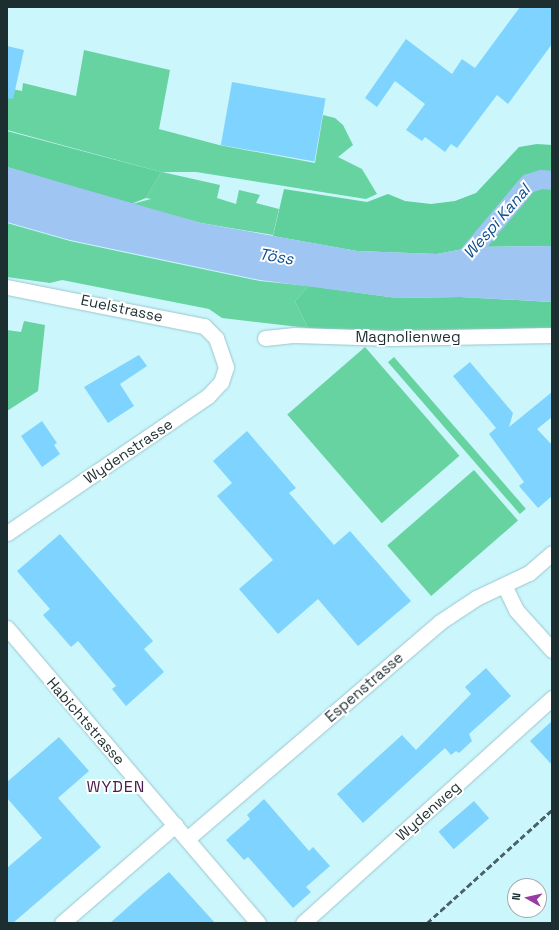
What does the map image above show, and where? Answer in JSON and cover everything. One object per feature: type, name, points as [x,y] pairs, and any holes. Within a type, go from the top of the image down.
[{"type":"street","name":"Euelstrasse","points":[[7,287],[204,326],[216,338],[224,352]]},
{"type":"street","name":"Magnolienweg","points":[[265,338],[295,335],[391,338],[552,335]]},
{"type":"street","name":"Wydenstrasse","points":[[7,533],[208,396],[221,382],[226,367],[224,352]]},
{"type":"street","name":"Espenstrasse","points":[[187,839],[440,622],[464,605],[528,573],[552,553]]},
{"type":"street","points":[[504,585],[512,605],[552,650]]},
{"type":"street","name":"Habichtstrasse","points":[[7,628],[258,923]]},
{"type":"street","name":"Wydenweg","points":[[303,923],[552,698]]},
{"type":"street","points":[[62,923],[175,825]]},
{"type":"green space","points":[[84,50],[170,70],[159,129],[219,145],[315,163],[323,115],[335,118],[343,125],[353,145],[338,157],[362,169],[377,194],[366,199],[196,172],[162,172],[220,185],[217,198],[236,204],[239,190],[260,195],[256,203],[279,209],[273,235],[201,223],[132,204],[151,199],[146,198],[161,172],[7,130],[7,88],[22,91],[23,83],[76,96]]},
{"type":"green space","points":[[7,131],[161,172],[146,198],[131,204],[7,167]]},
{"type":"green space","points":[[537,144],[552,145],[552,246],[474,247],[437,254],[357,251],[273,236],[284,189],[367,202],[388,194],[405,201],[431,204],[455,201],[476,193],[519,147]]},
{"type":"green space","points":[[7,223],[70,241],[260,281],[309,286],[295,301],[308,328],[222,318],[209,309],[62,280],[50,283],[7,277]]},
{"type":"green space","points":[[309,286],[397,298],[460,297],[552,302],[552,335],[391,338],[308,328],[295,301]]},
{"type":"green space","points":[[24,321],[45,325],[38,391],[7,411],[7,330],[21,332]]},
{"type":"green space","points":[[365,347],[459,456],[382,523],[287,415]]},
{"type":"green space","points":[[394,357],[526,509],[520,514],[388,362]]},
{"type":"green space","points":[[474,470],[518,521],[431,596],[387,545]]},
{"type":"water","name":"Töss","points":[[7,167],[201,223],[357,251],[437,254],[474,247],[552,246],[552,302],[460,297],[397,298],[260,280],[70,240],[7,222]]},
{"type":"building","points":[[520,7],[552,7],[552,44],[508,104],[497,95],[457,148],[451,144],[445,152],[425,137],[422,141],[406,130],[425,104],[395,81],[377,107],[365,98],[406,39],[452,74],[462,59],[475,68]]},
{"type":"building","points":[[7,46],[24,50],[13,99],[7,98]]},
{"type":"building","points":[[232,82],[326,98],[314,162],[221,145]]},
{"type":"building","points":[[139,355],[147,366],[120,384],[134,406],[108,423],[84,387]]},
{"type":"building","points":[[470,362],[513,413],[509,427],[552,392],[552,417],[537,429],[552,445],[552,496],[538,508],[519,486],[524,482],[489,434],[496,428],[453,376]]},
{"type":"building","points":[[42,421],[57,443],[54,445],[60,454],[42,467],[21,436]]},
{"type":"building","points":[[247,431],[296,488],[289,493],[334,545],[350,531],[411,601],[358,646],[318,599],[278,634],[239,589],[273,560],[217,496],[232,483],[213,461]]},
{"type":"building","points":[[60,534],[153,641],[144,649],[164,672],[126,706],[112,689],[116,686],[78,641],[71,647],[43,615],[50,609],[17,571]]},
{"type":"building","points":[[486,668],[511,696],[469,734],[472,741],[459,753],[456,751],[451,755],[445,748],[363,823],[337,794],[402,735],[416,750],[471,694],[465,687]]},
{"type":"building","points":[[552,721],[552,765],[530,741]]},
{"type":"building","points":[[59,737],[89,771],[58,798],[101,847],[13,923],[7,923],[7,868],[42,838],[7,798],[7,782]]},
{"type":"building","points":[[264,799],[309,851],[313,847],[330,866],[306,887],[311,892],[293,908],[248,857],[244,860],[226,840],[250,819],[247,815]]},
{"type":"building","points":[[474,801],[489,818],[454,849],[439,832]]},
{"type":"building","points":[[169,872],[215,923],[110,923],[145,892]]},
{"type":"waterway","name":"Wespi Kanal","points":[[457,267],[528,183],[541,179],[552,180]]},
{"type":"railway","points":[[427,923],[552,810]]},
{"type":"district","name":"WYDEN","points":[[116,787]]}]
